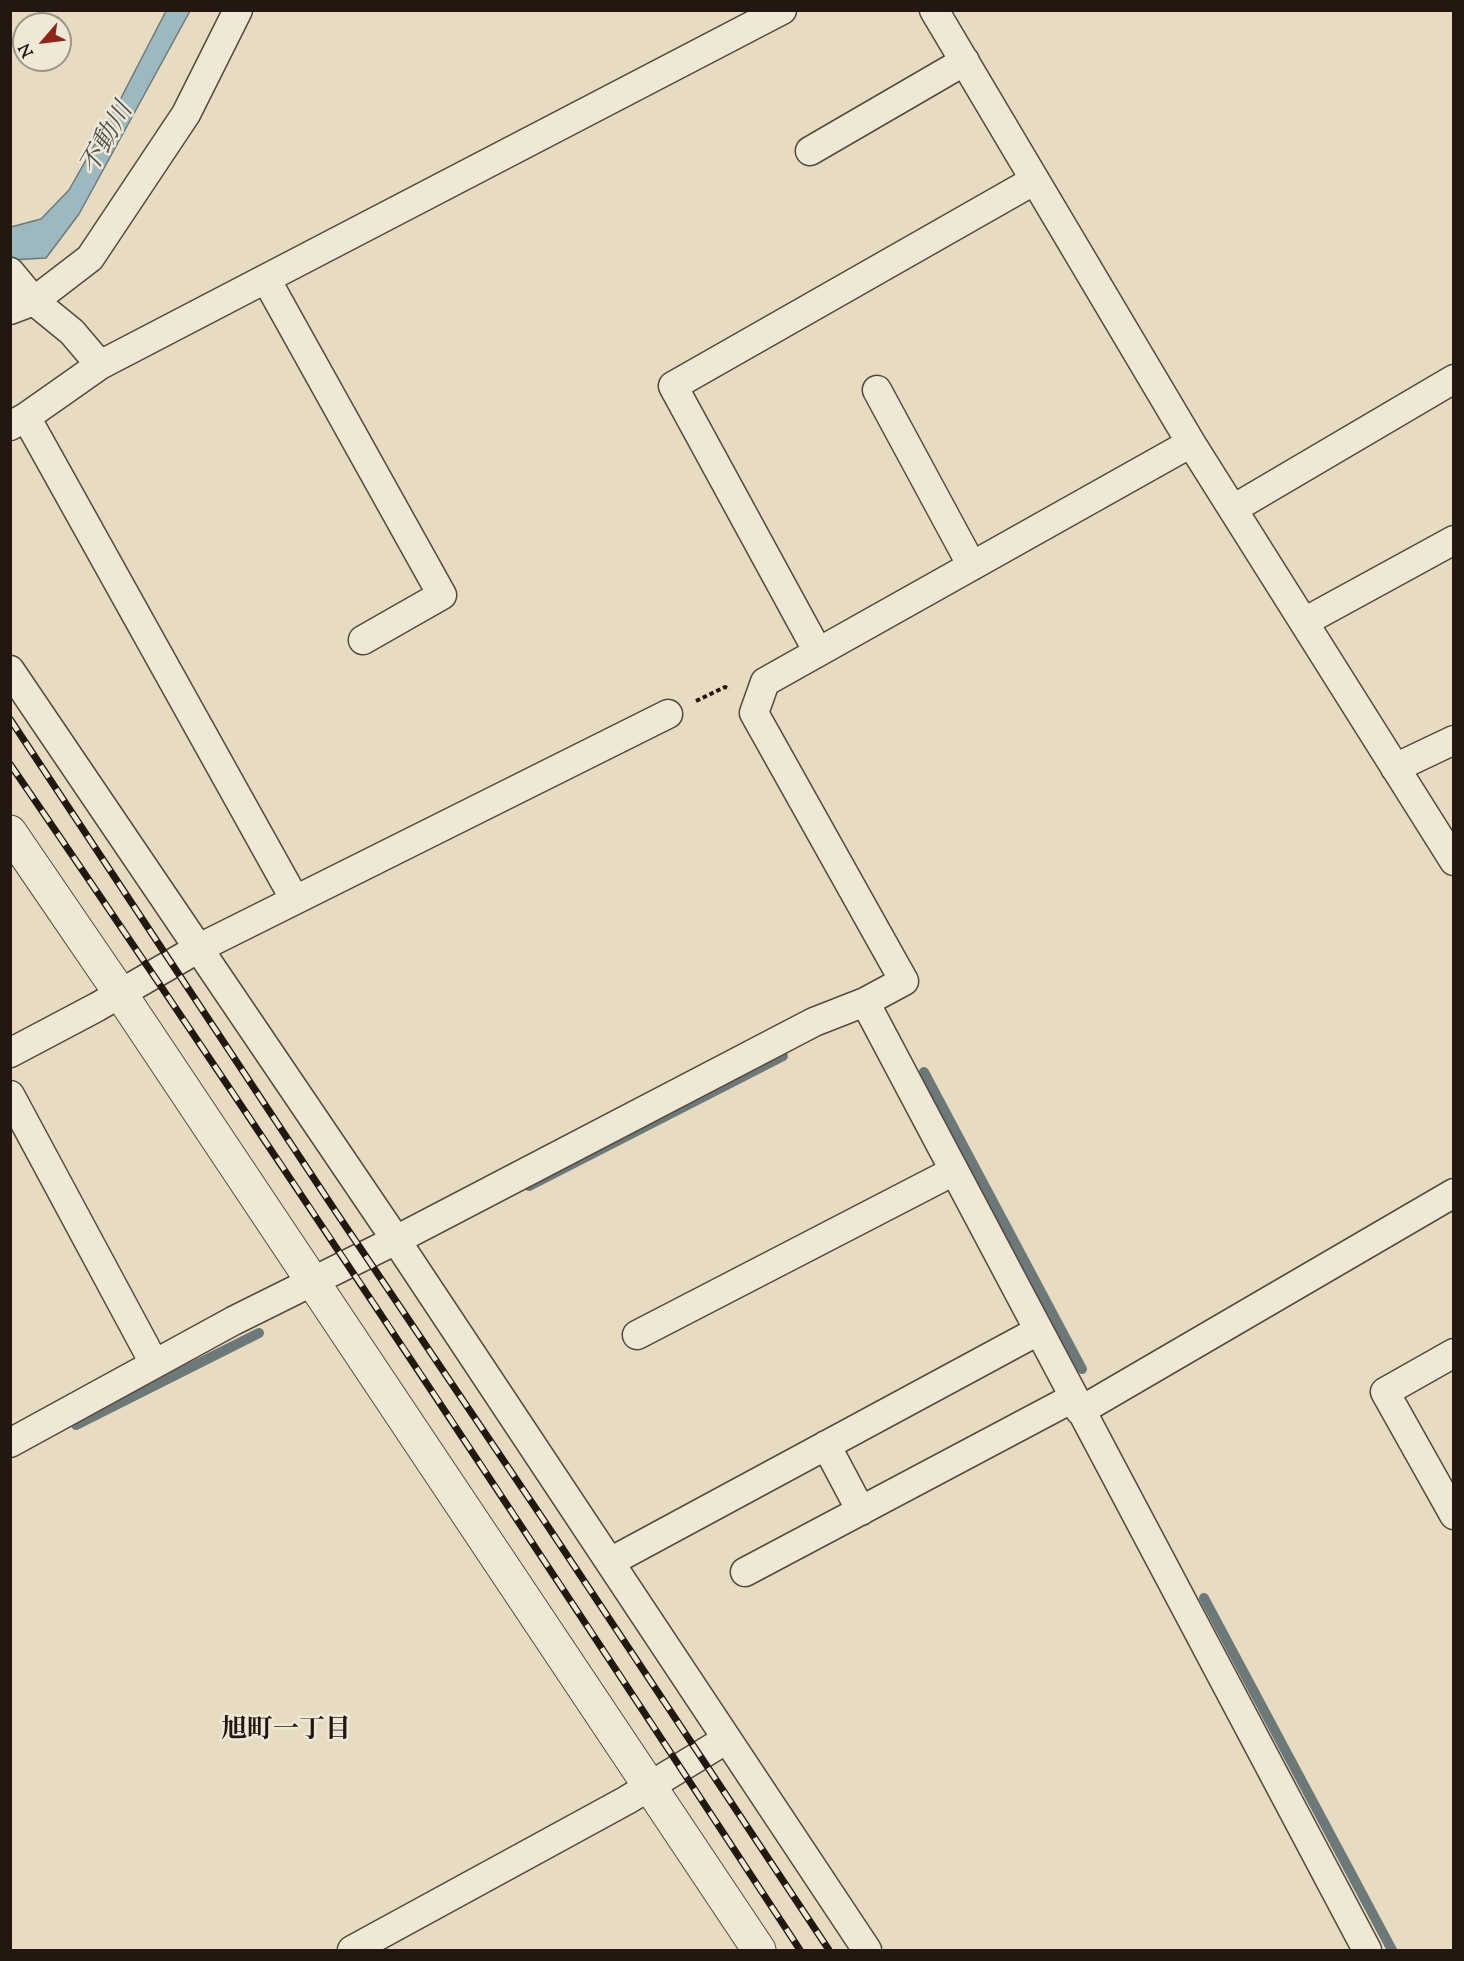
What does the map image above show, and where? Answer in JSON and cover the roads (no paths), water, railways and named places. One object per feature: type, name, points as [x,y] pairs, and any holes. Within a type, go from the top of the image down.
[{"type":"street","points":[[100,365],[72,332],[18,291],[90,258],[186,114],[238,10]]},
{"type":"street","points":[[295,900],[18,422],[100,365],[782,10]]},
{"type":"street","points":[[934,10],[1191,443],[1454,861]]},
{"type":"street","points":[[810,151],[965,62]]},
{"type":"street","points":[[818,652],[673,386],[1035,180]]},
{"type":"street","points":[[266,279],[441,595],[363,640]]},
{"type":"street","points":[[1233,509],[1454,379]]},
{"type":"street","points":[[877,390],[972,566]]},
{"type":"street","points":[[10,1443],[233,1321],[396,1240],[814,1022],[865,1002],[904,981],[754,713],[765,682],[1191,443]]},
{"type":"street","points":[[1304,622],[1454,540]]},
{"type":"street","points":[[10,670],[396,1240],[867,1950]]},
{"type":"street","points":[[10,1053],[199,948],[668,714]]},
{"type":"street","points":[[1395,768],[1454,740]]},
{"type":"street","points":[[10,832],[759,1950]]},
{"type":"street","points":[[865,1002],[1367,1950]]},
{"type":"street","points":[[10,1095],[154,1363]]},
{"type":"street","points":[[637,1335],[954,1171]]},
{"type":"street","points":[[745,1572],[861,1511],[1077,1404],[1454,1194]]},
{"type":"street","points":[[610,1562],[1038,1331]]},
{"type":"street","points":[[1454,1353],[1385,1392],[1454,1515]]},
{"type":"street","points":[[826,1445],[861,1511]]},
{"type":"street","points":[[352,1950],[627,1800],[727,1739]]},
{"type":"water","name":"不動川","points":[[166,11],[190,11],[79,214],[46,258],[11,260],[11,227],[41,219],[69,190],[121,98]]},
{"type":"waterway","points":[[529,1186],[783,1056]]},
{"type":"waterway","points":[[924,1072],[1082,1369]]},
{"type":"waterway","points":[[76,1425],[259,1333]]},
{"type":"waterway","points":[[1204,1598],[1392,1950]]},
{"type":"railway","points":[[10,719],[829,1950]]},
{"type":"railway","points":[[10,764],[408,1355],[800,1950]]},
{"type":"district","name":"旭町一丁目","points":[[286,1733]]}]
